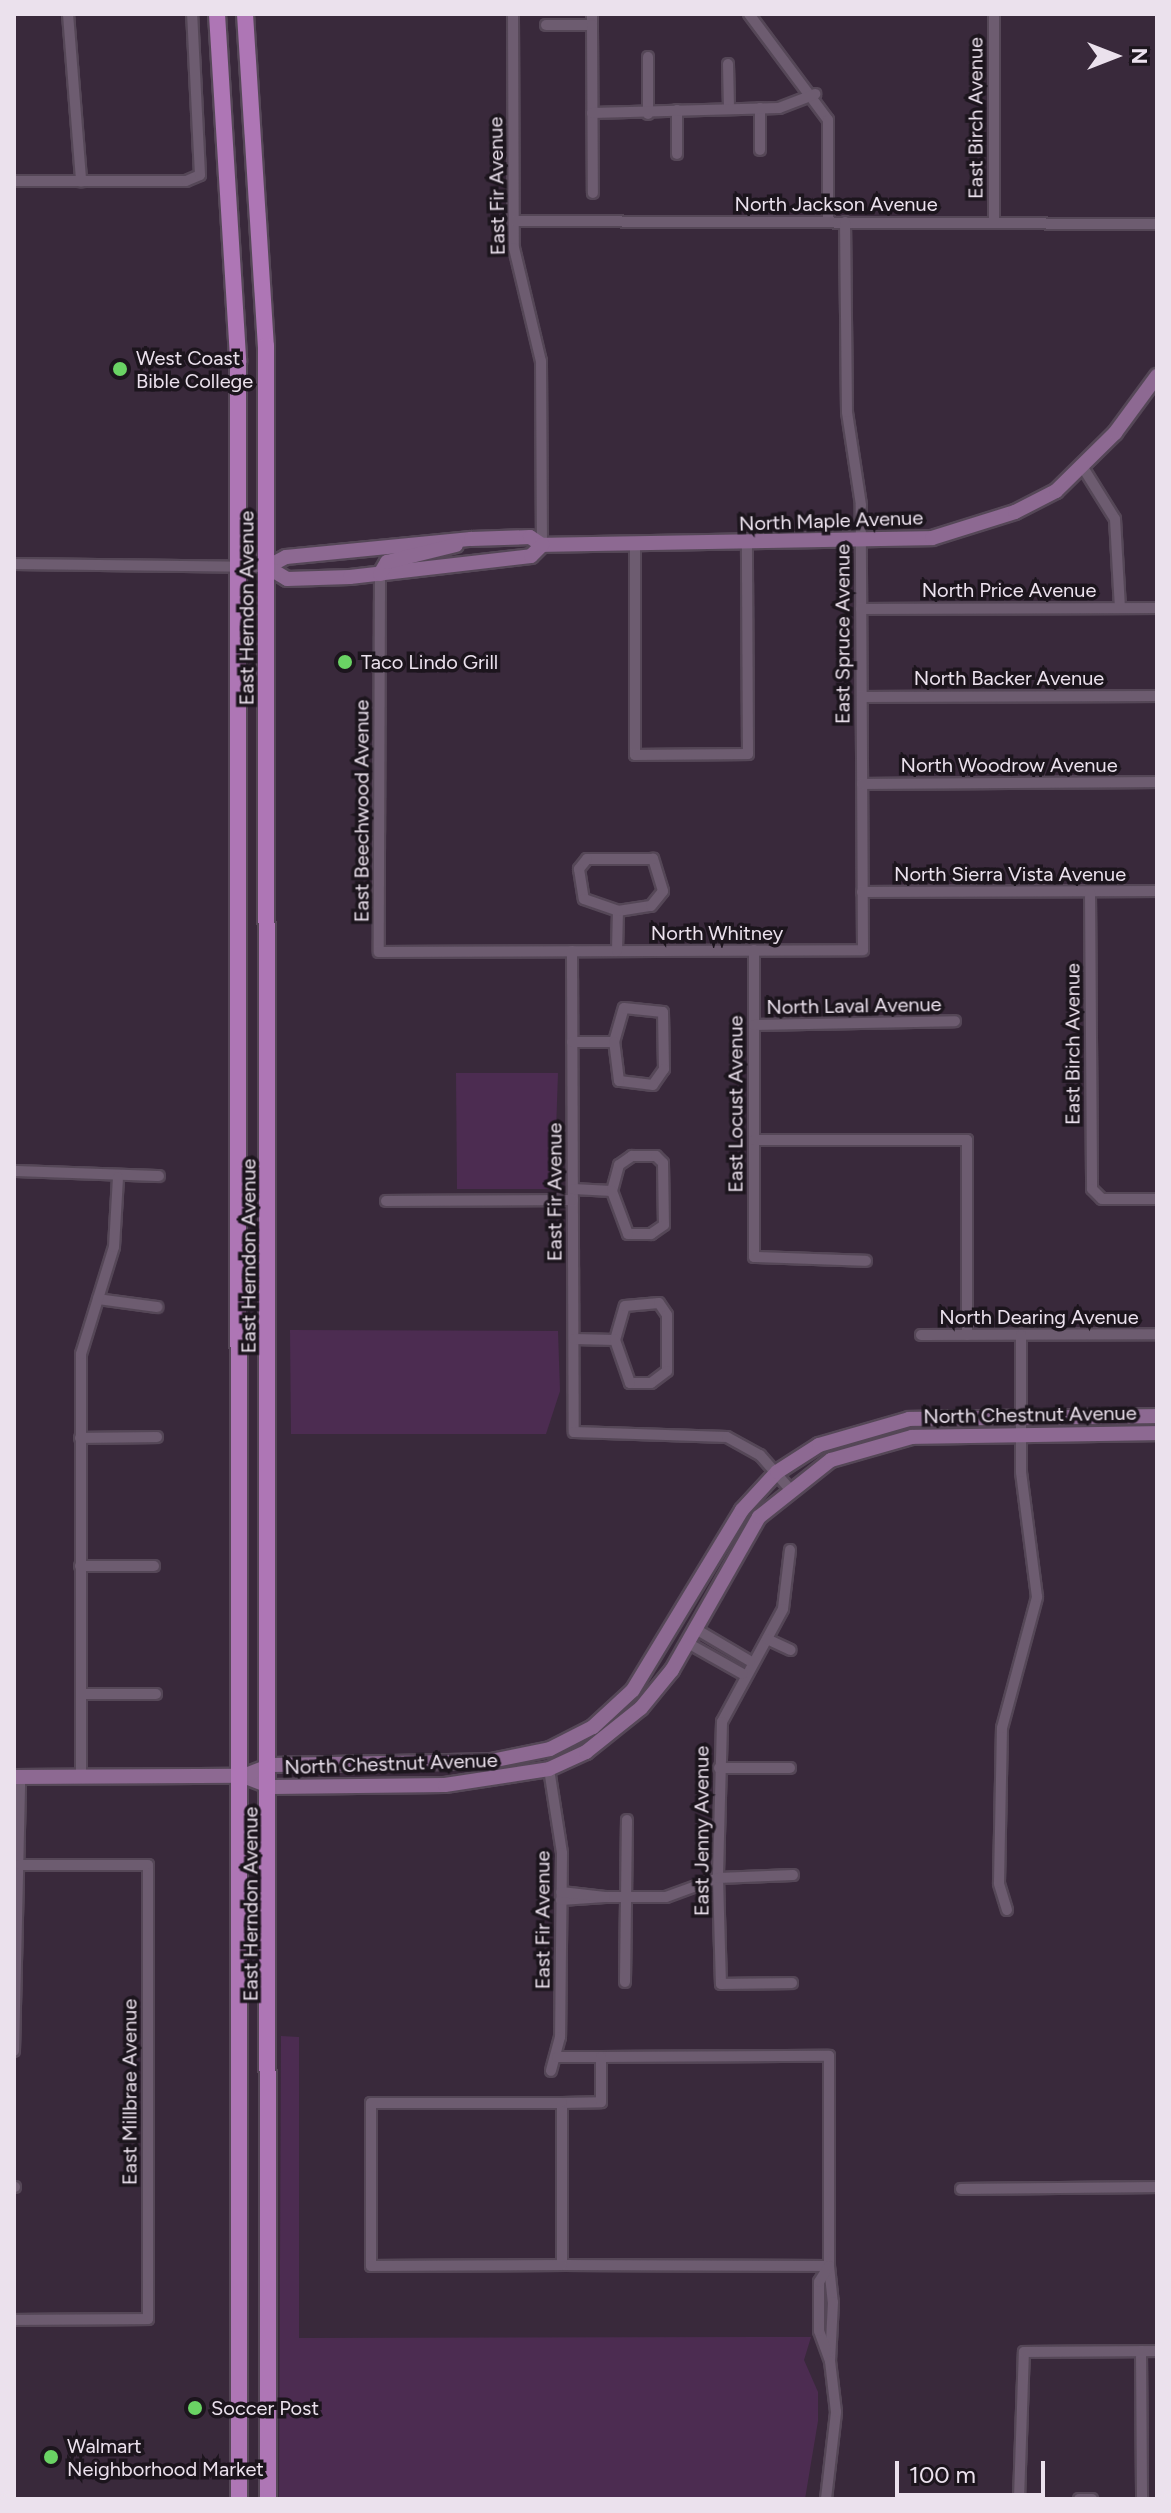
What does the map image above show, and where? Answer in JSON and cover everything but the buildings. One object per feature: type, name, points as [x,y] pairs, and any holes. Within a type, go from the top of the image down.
[{"type":"main road","name":"East Herndon Avenue","points":[[217,14],[237,298],[243,1776],[239,2499]]},
{"type":"main road","name":"East Herndon Avenue","points":[[245,14],[264,274],[267,567],[272,1765],[268,2499]]},
{"type":"main road","name":"North Maple Avenue","points":[[267,567],[286,557],[471,539],[530,537],[542,545],[635,545],[861,544],[932,538],[1015,512],[1082,466],[1157,376]]},
{"type":"main road","points":[[380,574],[387,562],[471,539]]},
{"type":"main road","name":"North Maple Avenue","points":[[267,567],[287,579],[380,574],[531,556],[542,545]]},
{"type":"main road","name":"North Chestnut Avenue","points":[[17,1777],[243,1776],[272,1765],[491,1761],[550,1749],[606,1716],[662,1649],[727,1532],[777,1472],[819,1445],[877,1424],[1020,1416],[1157,1416]]},
{"type":"main road","name":"North Chestnut Avenue","points":[[243,1776],[272,1787],[478,1784],[549,1769],[615,1732],[656,1690],[745,1537],[788,1487],[831,1460],[882,1443],[1020,1434],[1157,1433]]},
{"type":"main road","points":[[549,1769],[557,1756],[630,1708],[662,1649]]},
{"type":"main road","points":[[478,1784],[487,1774],[541,1763],[550,1749]]},
{"type":"street","points":[[68,14],[81,181]]},
{"type":"street","points":[[14,181],[200,175],[192,14]]},
{"type":"street","name":"East Fir Avenue","points":[[513,14],[514,221],[517,272],[541,361],[542,545]]},
{"type":"street","points":[[749,14],[815,94],[828,120],[828,222]]},
{"type":"street","name":"East Birch Avenue","points":[[994,14],[994,223]]},
{"type":"street","points":[[546,25],[592,19],[593,193]]},
{"type":"street","points":[[648,57],[648,114]]},
{"type":"street","points":[[728,64],[729,108]]},
{"type":"street","points":[[592,113],[648,114],[677,110],[760,108],[815,94]]},
{"type":"street","points":[[760,108],[760,150]]},
{"type":"street","points":[[677,110],[677,154]]},
{"type":"street","name":"North Jackson Avenue","points":[[514,221],[1157,224]]},
{"type":"street","name":"East Spruce Avenue","points":[[845,222],[847,412],[861,544],[863,950]]},
{"type":"street","points":[[1082,466],[1115,519],[1120,608]]},
{"type":"street","points":[[635,545],[635,755],[748,754],[747,544]]},
{"type":"street","name":"North Maple Avenue","points":[[16,567],[267,567]]},
{"type":"street","name":"East Beechwood Avenue","points":[[379,952],[380,574]]},
{"type":"street","name":"North Price Avenue","points":[[861,609],[1157,608]]},
{"type":"street","name":"North Backer Avenue","points":[[862,697],[1157,696]]},
{"type":"street","name":"North Woodrow Avenue","points":[[862,784],[1157,782]]},
{"type":"street","points":[[587,859],[653,859],[663,891],[651,906],[618,911],[584,899],[579,869],[587,859]]},
{"type":"street","name":"North Sierra Vista Avenue","points":[[862,892],[1157,891]]},
{"type":"street","name":"East Birch Avenue","points":[[1090,892],[1094,1197],[1157,1199]]},
{"type":"street","points":[[617,951],[618,911]]},
{"type":"street","name":"East Locust Avenue","points":[[754,950],[754,1257],[866,1261]]},
{"type":"street","name":"North Whitney","points":[[379,952],[863,950]]},
{"type":"street","name":"East Fir Avenue","points":[[572,951],[574,1432],[714,1434],[749,1447],[777,1472]]},
{"type":"street","points":[[624,1008],[663,1012],[664,1069],[653,1085],[619,1081],[614,1042],[624,1008]]},
{"type":"street","name":"North Laval Avenue","points":[[754,1025],[955,1021]]},
{"type":"street","points":[[572,1042],[614,1042]]},
{"type":"street","points":[[754,1140],[967,1140],[967,1335]]},
{"type":"street","points":[[632,1156],[656,1156],[663,1163],[664,1225],[651,1234],[628,1234],[612,1191],[619,1165],[632,1156]]},
{"type":"street","points":[[14,1171],[118,1177],[159,1176]]},
{"type":"street","points":[[81,1776],[81,1354],[114,1247],[118,1177]]},
{"type":"street","points":[[386,1201],[612,1191]]},
{"type":"street","points":[[98,1299],[157,1307]]},
{"type":"street","points":[[659,1303],[667,1315],[667,1371],[651,1383],[630,1383],[615,1340],[625,1306],[659,1303]]},
{"type":"street","name":"North Dearing Avenue","points":[[921,1335],[1157,1334]]},
{"type":"street","points":[[1007,1910],[999,1883],[1002,1728],[1037,1597],[1020,1434],[1021,1335]]},
{"type":"street","points":[[574,1339],[615,1340]]},
{"type":"street","points":[[80,1438],[157,1437]]},
{"type":"street","points":[[777,1472],[788,1487]]},
{"type":"street","name":"East Jenny Avenue","points":[[790,1550],[790,1585],[767,1639],[750,1661],[722,1722],[718,1878],[721,1984],[792,1983]]},
{"type":"street","points":[[80,1566],[154,1566]]},
{"type":"street","points":[[694,1628],[750,1661]]},
{"type":"street","points":[[767,1639],[791,1650]]},
{"type":"street","points":[[686,1642],[743,1674]]},
{"type":"street","points":[[81,1694],[156,1694]]},
{"type":"street","points":[[719,1768],[790,1768]]},
{"type":"street","name":"East Fir Avenue","points":[[549,1769],[561,1820],[557,2057],[551,2071]]},
{"type":"street","points":[[17,1777],[17,2051]]},
{"type":"street","points":[[625,1982],[627,1820]]},
{"type":"street","name":"East Millbrae Avenue","points":[[14,2320],[148,2319],[148,1865],[19,1865]]},
{"type":"street","points":[[561,1896],[666,1897],[718,1878],[793,1875]]},
{"type":"street","points":[[557,2057],[829,2056],[829,2266],[819,2282],[818,2317],[830,2361],[836,2412],[826,2499]]},
{"type":"street","points":[[601,2057],[601,2102],[371,2103],[371,2266],[829,2266]]},
{"type":"street","points":[[562,2103],[562,2265]]},
{"type":"street","points":[[961,2189],[1157,2187]]},
{"type":"street","points":[[1141,2351],[1142,2499]]},
{"type":"street","points":[[1019,2499],[1024,2352],[1157,2351]]},
{"type":"street","points":[[1079,2499],[1092,2499]]},
{"type":"shaded area","points":[[456,1073],[558,1073],[554,1189],[457,1189]]},
{"type":"shaded area","points":[[290,1330],[558,1331],[560,1391],[546,1434],[291,1434]]},
{"type":"shaded area","points":[[281,2036],[299,2037],[299,2338],[811,2337],[804,2360],[818,2392],[818,2421],[805,2499],[279,2499]]},
{"type":"place","name":"West Coast Bible College","points":[[120,369]]},
{"type":"place","name":"Taco Lindo Grill","points":[[345,662]]},
{"type":"place","name":"Soccer Post","points":[[195,2408]]},
{"type":"place","name":"Walmart Neighborhood Market","points":[[51,2457]]}]
